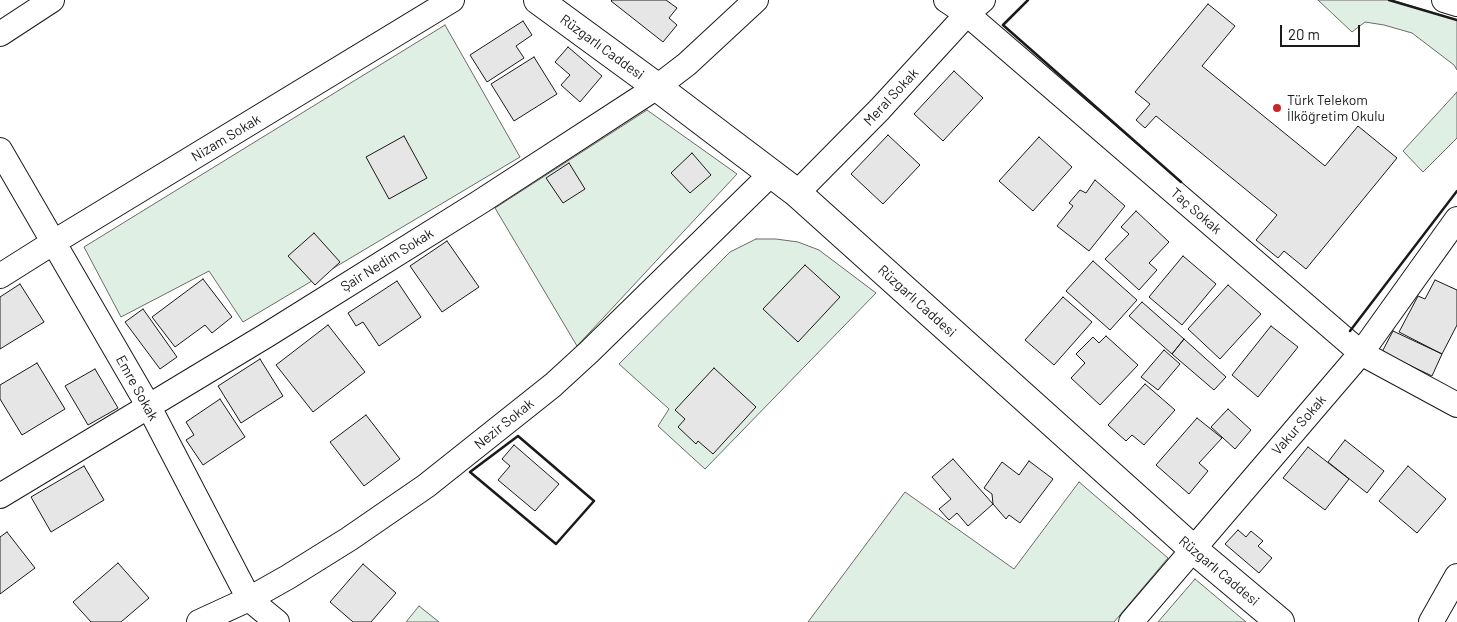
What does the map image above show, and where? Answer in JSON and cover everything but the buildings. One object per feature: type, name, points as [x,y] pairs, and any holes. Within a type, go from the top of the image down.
[{"type":"street","points":[[0,34],[52,0]]},
{"type":"street","name":"Nizam Sokak","points":[[0,276],[452,0]]},
{"type":"street","name":"Rüzgarlı Caddesi","points":[[538,0],[658,87],[797,193],[1193,549],[1280,622]]},
{"type":"street","name":"Şair Nedim Sokak","points":[[0,496],[149,407],[480,202],[658,87],[687,64],[756,0]]},
{"type":"street","name":"Taç Sokak","points":[[946,0],[975,7],[1361,352],[1457,405]]},
{"type":"street","points":[[1444,0],[1457,4]]},
{"type":"street","name":"Meral Sokak","points":[[797,193],[880,109],[975,7]]},
{"type":"street","name":"Emre Sokak","points":[[0,150],[149,407],[249,599],[277,622]]},
{"type":"street","name":"Nezir Sokak","points":[[199,622],[249,599],[288,577],[349,539],[418,492],[518,413],[589,352],[770,174]]},
{"type":"street","name":"Vakur Sokak","points":[[1131,622],[1361,352],[1457,219]]},
{"type":"street","points":[[1431,622],[1457,576]]},
{"type":"green space","points":[[1318,0],[1392,0],[1457,20],[1457,70],[1454,65],[1412,33],[1365,22],[1352,32]]},
{"type":"green space","points":[[445,25],[520,157],[243,322],[209,271],[121,317],[84,247]]},
{"type":"green space","points":[[1457,92],[1457,138],[1423,172],[1403,151]]},
{"type":"green space","points":[[647,110],[737,174],[577,346],[495,208]]},
{"type":"green space","points":[[756,239],[798,242],[819,250],[876,293],[705,469],[658,426],[669,409],[619,364],[730,252]]},
{"type":"green space","points":[[1079,482],[1168,558],[1114,622],[808,622],[905,492],[1014,569]]},
{"type":"green space","points":[[1195,579],[1246,622],[1158,622]]},
{"type":"green space","points":[[419,606],[439,622],[406,622]]},
{"type":"wall","points":[[1028,0],[1003,25],[1181,182]]},
{"type":"wall","points":[[1389,0],[1457,20]]},
{"type":"wall","points":[[1350,331],[1457,191]]},
{"type":"wall","points":[[518,436],[594,501],[556,544],[470,472],[518,436]]},
{"type":"place","name":"Türk Telekom İlköğretim Okulu","points":[[1277,108]]}]
